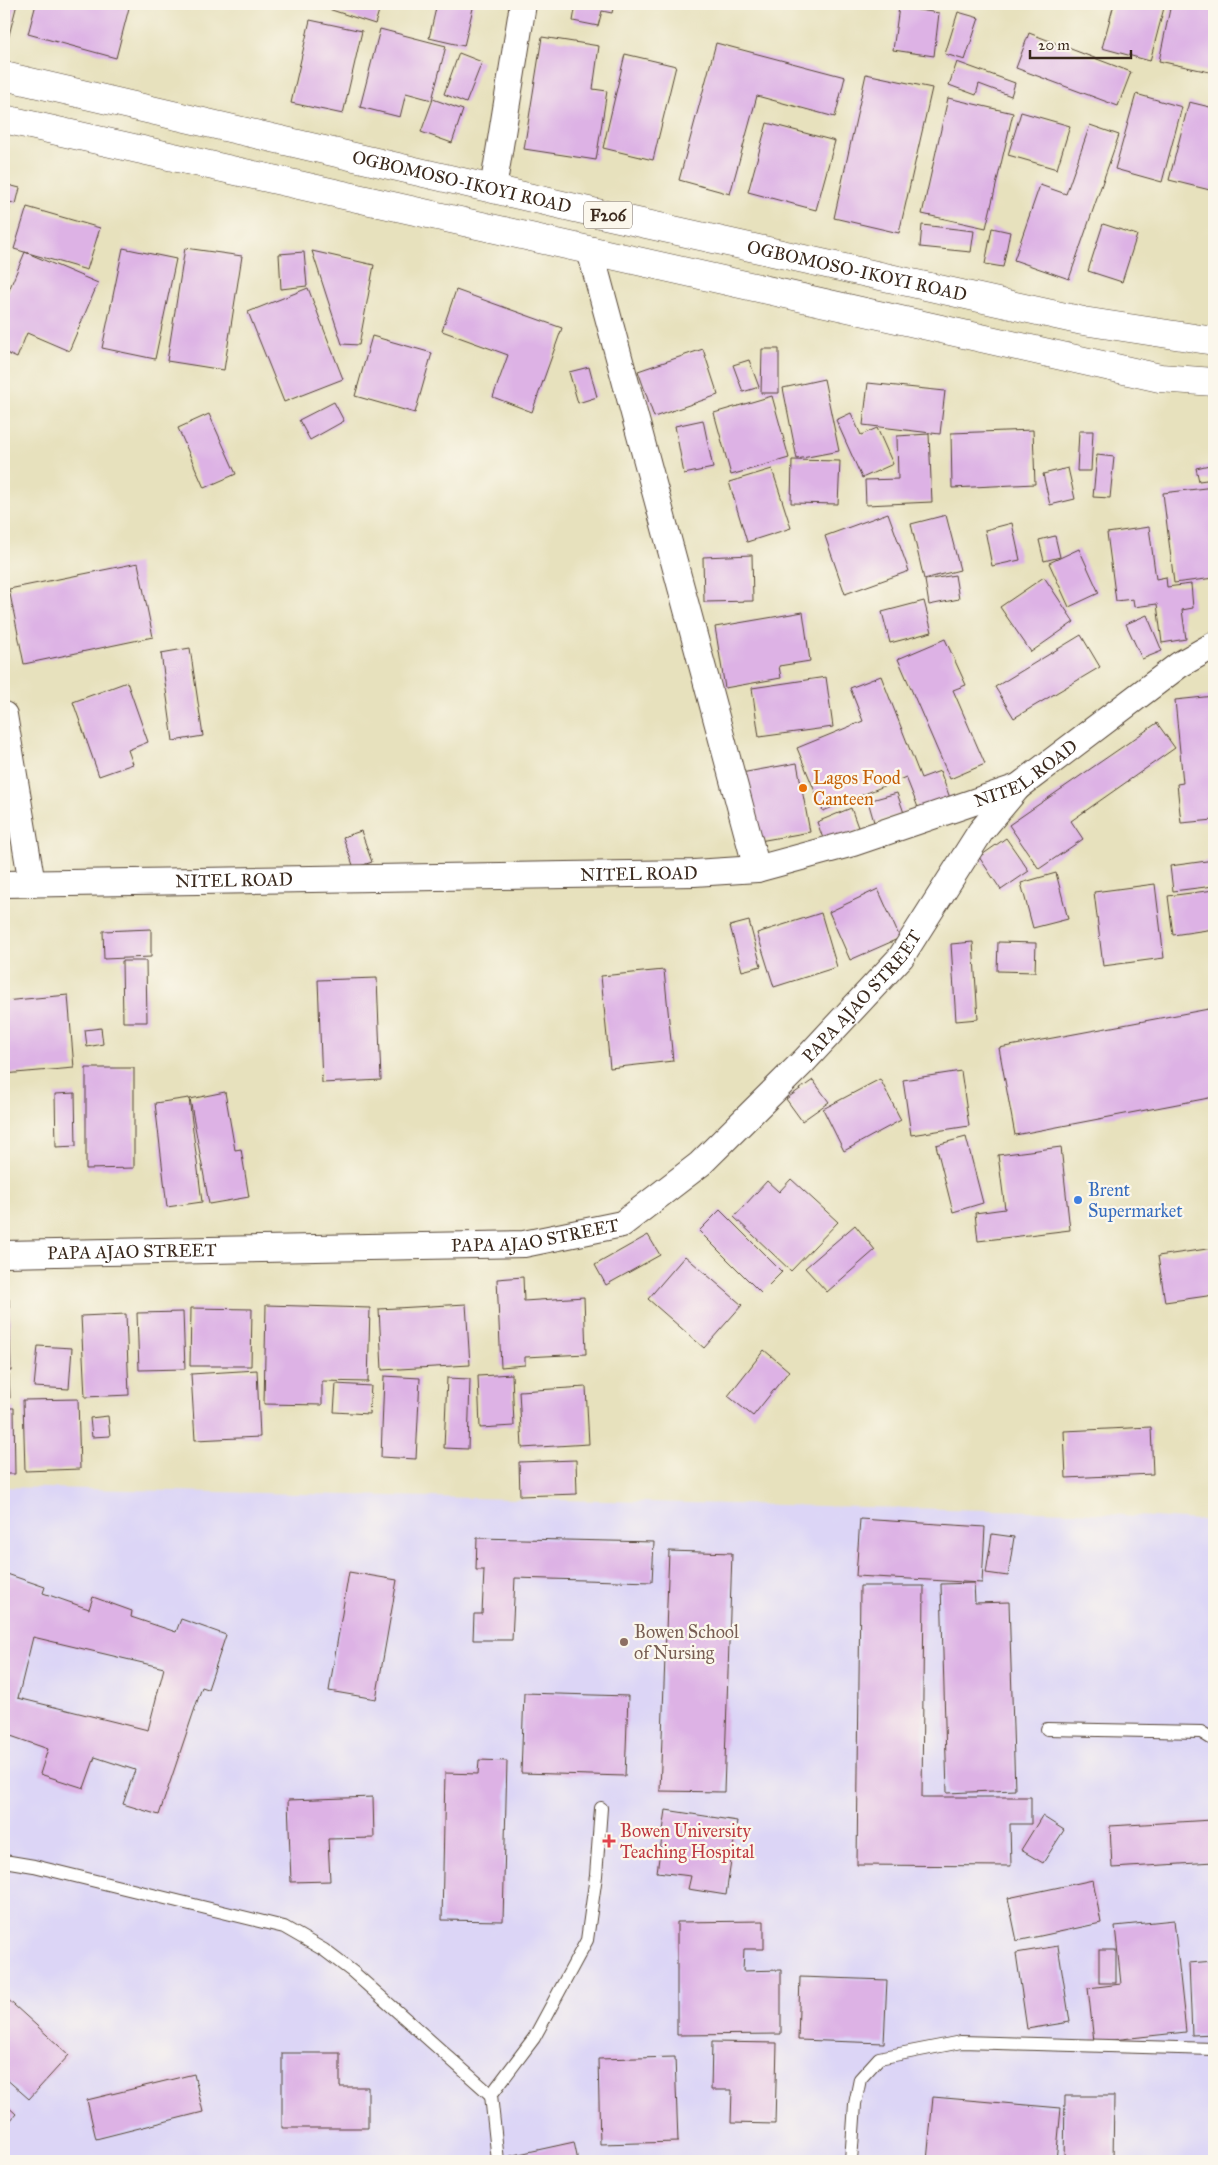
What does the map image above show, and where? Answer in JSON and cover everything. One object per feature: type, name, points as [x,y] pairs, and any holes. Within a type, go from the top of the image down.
[{"type":"main road","name":"OGBOMOSO-IKOYI ROAD","points":[[4,76],[493,189],[1082,321],[1214,342]]},
{"type":"main road","name":"F206","points":[[4,119],[1160,378],[1214,382]]},
{"type":"street","points":[[493,189],[522,4]]},
{"type":"street","points":[[590,250],[757,868]]},
{"type":"street","name":"NITEL ROAD","points":[[4,884],[694,873],[757,868],[853,843],[1018,786],[1179,665],[1214,645]]},
{"type":"street","points":[[4,715],[32,884]]},
{"type":"street","name":"PAPA AJAO STREET","points":[[4,1254],[524,1244],[622,1224],[700,1164],[804,1061],[901,957],[981,831],[1018,786]]},
{"type":"lane","points":[[1047,1729],[1201,1732],[1214,1740]]},
{"type":"lane","points":[[491,2095],[534,2038],[587,1940],[596,1876],[601,1808]]},
{"type":"lane","points":[[4,1860],[284,1927],[324,1950],[353,1972],[491,2095],[498,2161]]},
{"type":"lane","points":[[851,2161],[860,2079],[879,2058],[961,2042],[1214,2049]]},
{"type":"shaded area","name":"Bowen University Teaching Hospital","points":[[4,1487],[1075,1512],[1214,1521],[1214,2161],[4,2161]]},
{"type":"building","points":[[4,4],[17,4],[8,39],[4,38]]},
{"type":"building","points":[[36,4],[130,4],[116,58],[28,34]]},
{"type":"building","points":[[313,4],[381,4],[375,24]]},
{"type":"building","points":[[437,4],[474,4],[464,46],[429,38]]},
{"type":"building","points":[[576,4],[614,4],[612,13],[602,11],[598,26],[573,21]]},
{"type":"building","points":[[1114,4],[1165,4],[1150,61],[1102,48]]},
{"type":"building","points":[[1171,4],[1214,4],[1214,73],[1159,61]]},
{"type":"building","points":[[899,7],[939,13],[934,56],[893,50]]},
{"type":"building","points":[[958,12],[979,18],[965,60],[945,54]]},
{"type":"building","points":[[310,20],[362,31],[343,114],[291,103]]},
{"type":"building","points":[[380,29],[446,46],[432,100],[406,93],[400,117],[360,107]]},
{"type":"building","points":[[1029,33],[1131,72],[1118,106],[1016,68]]},
{"type":"building","points":[[542,37],[599,46],[593,89],[607,91],[596,160],[524,149]]},
{"type":"building","points":[[716,43],[845,77],[835,117],[757,96],[730,194],[679,180]]},
{"type":"building","points":[[459,53],[482,62],[466,103],[444,94]]},
{"type":"building","points":[[625,54],[676,66],[653,160],[603,148]]},
{"type":"building","points":[[957,62],[1015,83],[1011,96],[979,84],[976,95],[949,85]]},
{"type":"building","points":[[866,74],[932,88],[899,233],[834,218]]},
{"type":"building","points":[[1136,94],[1182,107],[1162,182],[1115,169]]},
{"type":"building","points":[[948,98],[1013,113],[986,228],[922,214]]},
{"type":"building","points":[[433,99],[463,110],[452,143],[421,132]]},
{"type":"building","points":[[1189,102],[1214,108],[1214,191],[1169,180]]},
{"type":"building","points":[[1021,112],[1070,126],[1057,169],[1008,155]]},
{"type":"building","points":[[767,123],[835,141],[816,210],[748,192]]},
{"type":"building","points":[[1090,125],[1119,135],[1069,279],[1014,260],[1040,185],[1066,194]]},
{"type":"building","points":[[4,184],[20,188],[16,204],[4,200]]},
{"type":"building","points":[[4,207],[10,209],[4,227]]},
{"type":"building","points":[[27,207],[100,228],[87,270],[14,249]]},
{"type":"building","points":[[1103,224],[1137,235],[1122,282],[1088,271]]},
{"type":"building","points":[[922,225],[974,231],[971,252],[920,247]]},
{"type":"building","points":[[992,228],[1010,232],[1003,267],[985,264]]},
{"type":"building","points":[[123,248],[176,259],[155,359],[102,348]]},
{"type":"building","points":[[185,248],[242,256],[224,370],[167,361]]},
{"type":"building","points":[[312,251],[374,265],[359,345],[342,344]]},
{"type":"building","points":[[25,252],[98,283],[69,351],[27,333],[17,358],[4,352],[4,302]]},
{"type":"building","points":[[304,252],[307,286],[281,289],[279,254]]},
{"type":"building","points":[[308,288],[343,379],[284,402],[248,312]]},
{"type":"building","points":[[456,290],[562,328],[532,412],[493,397],[508,355],[442,331]]},
{"type":"building","points":[[372,336],[432,353],[415,413],[355,396]]},
{"type":"building","points":[[703,349],[718,395],[654,417],[638,371]]},
{"type":"building","points":[[762,349],[779,349],[779,393],[761,393]]},
{"type":"building","points":[[749,360],[759,387],[743,392],[733,365]]},
{"type":"building","points":[[589,367],[597,397],[578,403],[569,372]]},
{"type":"building","points":[[824,379],[839,451],[797,459],[783,388]]},
{"type":"building","points":[[868,383],[945,391],[940,434],[863,425]]},
{"type":"building","points":[[772,396],[789,458],[731,475],[714,413]]},
{"type":"building","points":[[334,402],[344,421],[310,440],[299,420]]},
{"type":"building","points":[[851,413],[861,435],[877,428],[893,464],[862,478],[836,420]]},
{"type":"building","points":[[209,414],[236,474],[204,488],[178,428]]},
{"type":"building","points":[[703,420],[713,468],[684,474],[675,426]]},
{"type":"building","points":[[1033,430],[1035,484],[952,488],[951,433]]},
{"type":"building","points":[[1079,431],[1093,431],[1091,471],[1077,471]]},
{"type":"building","points":[[929,434],[932,502],[866,505],[865,480],[898,479],[897,436]]},
{"type":"building","points":[[1097,455],[1114,457],[1110,498],[1093,497]]},
{"type":"building","points":[[792,460],[840,461],[838,504],[791,503]]},
{"type":"building","points":[[1214,464],[1214,479],[1199,481],[1196,468]]},
{"type":"building","points":[[1068,468],[1075,499],[1050,505],[1043,474]]},
{"type":"building","points":[[772,469],[791,528],[747,542],[729,482]]},
{"type":"building","points":[[1214,487],[1214,578],[1174,583],[1163,493]]},
{"type":"building","points":[[888,513],[909,571],[845,594],[825,536]]},
{"type":"building","points":[[946,515],[960,570],[924,579],[911,524]]},
{"type":"building","points":[[1012,523],[1020,560],[992,566],[985,530]]},
{"type":"building","points":[[1149,527],[1156,579],[1166,577],[1167,587],[1191,584],[1193,608],[1182,610],[1186,639],[1162,643],[1157,604],[1134,607],[1133,599],[1116,601],[1107,533]]},
{"type":"building","points":[[1055,536],[1060,557],[1044,561],[1039,540]]},
{"type":"building","points":[[1079,549],[1099,593],[1069,607],[1049,563]]},
{"type":"building","points":[[752,555],[753,601],[704,602],[703,557]]},
{"type":"building","points":[[138,563],[153,637],[24,664],[9,589]]},
{"type":"building","points":[[955,575],[959,599],[929,605],[925,580]]},
{"type":"building","points":[[1044,577],[1074,622],[1031,652],[1000,607]]},
{"type":"building","points":[[924,601],[932,632],[890,643],[882,612]]},
{"type":"building","points":[[803,612],[810,661],[779,666],[781,678],[725,688],[715,627]]},
{"type":"building","points":[[1147,615],[1162,651],[1142,659],[1126,624]]},
{"type":"building","points":[[1081,635],[1100,667],[1014,718],[995,687]]},
{"type":"building","points":[[945,639],[966,685],[953,690],[985,764],[950,779],[898,659]]},
{"type":"building","points":[[190,648],[203,736],[173,741],[161,653]]},
{"type":"building","points":[[881,676],[921,778],[940,771],[950,798],[919,810],[906,777],[823,811],[797,748],[863,721],[850,688]]},
{"type":"building","points":[[826,677],[833,727],[759,737],[752,688]]},
{"type":"building","points":[[127,682],[148,742],[128,750],[133,764],[99,776],[73,702]]},
{"type":"building","points":[[1214,696],[1214,820],[1181,823],[1177,784],[1183,783],[1175,700]]},
{"type":"building","points":[[1157,723],[1175,748],[1071,821],[1083,839],[1039,869],[1009,825]]},
{"type":"building","points":[[797,763],[810,832],[754,842],[741,773]]},
{"type":"building","points":[[897,793],[904,813],[874,822],[868,801]]},
{"type":"building","points":[[851,808],[859,830],[825,844],[817,822]]},
{"type":"building","points":[[361,831],[372,862],[354,868],[343,837]]},
{"type":"building","points":[[1006,838],[1029,871],[1001,890],[979,857]]},
{"type":"building","points":[[1214,860],[1214,886],[1173,891],[1170,866]]},
{"type":"building","points":[[1056,873],[1068,919],[1033,928],[1021,883]]},
{"type":"building","points":[[1155,884],[1164,958],[1103,966],[1094,892]]},
{"type":"building","points":[[878,889],[900,938],[850,960],[829,912]]},
{"type":"building","points":[[1214,890],[1214,929],[1173,935],[1168,896]]},
{"type":"building","points":[[821,913],[837,967],[774,987],[757,933]]},
{"type":"building","points":[[749,921],[761,966],[742,971],[730,926]]},
{"type":"building","points":[[151,929],[151,957],[104,959],[103,931]]},
{"type":"building","points":[[973,942],[978,1019],[956,1021],[951,944]]},
{"type":"building","points":[[998,942],[1036,943],[1035,972],[997,971]]},
{"type":"building","points":[[122,961],[146,961],[147,1022],[123,1022]]},
{"type":"building","points":[[664,970],[673,1061],[610,1068],[601,976]]},
{"type":"building","points":[[377,978],[381,1080],[322,1083],[318,980]]},
{"type":"building","points":[[68,995],[74,1068],[4,1074],[4,1001]]},
{"type":"building","points":[[1214,1008],[1214,1097],[1015,1135],[999,1048]]},
{"type":"building","points":[[101,1028],[103,1044],[87,1047],[85,1030]]},
{"type":"building","points":[[86,1068],[134,1068],[134,1168],[86,1169]]},
{"type":"building","points":[[961,1071],[969,1126],[911,1135],[903,1080]]},
{"type":"building","points":[[880,1079],[901,1120],[844,1151],[823,1109]]},
{"type":"building","points":[[813,1080],[829,1102],[802,1121],[786,1099]]},
{"type":"building","points":[[225,1092],[235,1150],[241,1149],[249,1197],[209,1204],[190,1099]]},
{"type":"building","points":[[75,1093],[76,1146],[56,1147],[55,1094]]},
{"type":"building","points":[[189,1098],[202,1202],[167,1207],[155,1103]]},
{"type":"building","points":[[966,1137],[983,1203],[953,1212],[936,1145]]},
{"type":"building","points":[[1061,1147],[1070,1230],[978,1241],[975,1213],[1005,1209],[998,1155]]},
{"type":"building","points":[[791,1179],[838,1222],[791,1271],[734,1217],[767,1181],[779,1192]]},
{"type":"building","points":[[720,1210],[782,1272],[761,1293],[699,1231]]},
{"type":"building","points":[[855,1225],[875,1250],[827,1292],[805,1268]]},
{"type":"building","points":[[648,1235],[660,1255],[606,1285],[595,1265]]},
{"type":"building","points":[[1214,1248],[1214,1295],[1165,1302],[1158,1256]]},
{"type":"building","points":[[685,1256],[742,1305],[704,1348],[648,1299]]},
{"type":"building","points":[[523,1277],[524,1301],[584,1297],[586,1354],[525,1357],[525,1365],[501,1367],[497,1279]]},
{"type":"building","points":[[4,1299],[9,1299],[11,1371],[4,1371]]},
{"type":"building","points":[[466,1304],[470,1365],[382,1370],[379,1309]]},
{"type":"building","points":[[266,1305],[370,1308],[368,1382],[322,1381],[322,1405],[264,1404]]},
{"type":"building","points":[[191,1308],[252,1309],[251,1366],[190,1366]]},
{"type":"building","points":[[183,1312],[185,1369],[139,1370],[137,1313]]},
{"type":"building","points":[[126,1314],[129,1395],[85,1397],[81,1316]]},
{"type":"building","points":[[38,1346],[72,1348],[69,1389],[34,1387]]},
{"type":"building","points":[[764,1350],[789,1371],[753,1416],[728,1396]]},
{"type":"building","points":[[257,1370],[260,1437],[195,1440],[191,1374]]},
{"type":"building","points":[[4,1374],[9,1374],[10,1398],[4,1399]]},
{"type":"building","points":[[512,1374],[514,1426],[480,1428],[478,1376]]},
{"type":"building","points":[[384,1376],[420,1378],[416,1459],[381,1457]]},
{"type":"building","points":[[447,1378],[470,1379],[468,1449],[444,1448]]},
{"type":"building","points":[[336,1384],[371,1386],[369,1414],[334,1412]]},
{"type":"building","points":[[586,1387],[589,1444],[522,1448],[519,1391]]},
{"type":"building","points":[[78,1399],[80,1469],[25,1471],[23,1400]]},
{"type":"building","points":[[4,1408],[14,1408],[15,1474],[4,1474]]},
{"type":"building","points":[[108,1416],[110,1436],[92,1437],[90,1418]]},
{"type":"building","points":[[1151,1427],[1153,1474],[1066,1478],[1064,1431]]},
{"type":"building","points":[[576,1460],[577,1494],[520,1496],[519,1462]]},
{"type":"building","points":[[860,1519],[985,1527],[982,1583],[856,1576]]},
{"type":"building","points":[[992,1534],[1014,1537],[1008,1576],[986,1573]]},
{"type":"building","points":[[477,1538],[654,1542],[652,1582],[515,1578],[512,1640],[473,1640],[474,1614],[482,1614],[484,1570],[476,1570]]},
{"type":"building","points":[[669,1551],[732,1553],[724,1792],[660,1791]]},
{"type":"building","points":[[349,1572],[397,1580],[376,1699],[329,1691]]},
{"type":"building","points":[[7,1574],[45,1587],[43,1593],[89,1609],[93,1597],[132,1611],[131,1617],[176,1632],[181,1619],[226,1635],[208,1689],[202,1687],[159,1815],[123,1804],[135,1770],[95,1757],[84,1788],[40,1774],[48,1749],[8,1735],[4,1746],[4,1583]],"holes":[[[33,1637],[164,1668],[148,1730],[18,1698]]]},
{"type":"building","points":[[974,1583],[975,1603],[1009,1602],[1015,1790],[947,1793],[941,1584]]},
{"type":"building","points":[[860,1586],[924,1586],[922,1797],[1031,1797],[1031,1824],[1010,1824],[1011,1866],[857,1865]]},
{"type":"building","points":[[524,1693],[628,1696],[625,1776],[521,1773]]},
{"type":"building","points":[[479,1760],[507,1761],[503,1921],[442,1920],[445,1773],[478,1774]]},
{"type":"building","points":[[373,1797],[374,1838],[328,1839],[330,1881],[291,1882],[288,1800]]},
{"type":"building","points":[[666,1810],[737,1821],[726,1895],[688,1889],[691,1876],[657,1872]]},
{"type":"building","points":[[1042,1816],[1064,1830],[1043,1863],[1021,1850]]},
{"type":"building","points":[[1212,1820],[1214,1862],[1112,1868],[1110,1826]]},
{"type":"building","points":[[1093,1880],[1101,1923],[1017,1941],[1008,1898]]},
{"type":"building","points":[[1174,1920],[1186,2032],[1094,2042],[1088,1988],[1121,1984],[1115,1926]]},
{"type":"building","points":[[764,1921],[764,1949],[744,1949],[743,1971],[781,1970],[781,2034],[677,2035],[677,1922]]},
{"type":"building","points":[[1058,1946],[1070,2022],[1027,2029],[1016,1953]]},
{"type":"building","points":[[1099,1950],[1116,1950],[1116,1983],[1099,1983]]},
{"type":"building","points":[[1214,1961],[1214,2034],[1192,2035],[1189,1963]]},
{"type":"building","points":[[800,1977],[887,1980],[884,2043],[798,2040]]},
{"type":"building","points":[[4,1996],[69,2055],[29,2099],[4,2077]]},
{"type":"building","points":[[712,2042],[777,2043],[775,2124],[731,2123],[732,2090],[711,2090]]},
{"type":"building","points":[[282,2053],[340,2053],[340,2087],[368,2087],[368,2128],[282,2128]]},
{"type":"building","points":[[675,2057],[678,2142],[600,2144],[598,2059]]},
{"type":"building","points":[[194,2074],[203,2112],[96,2139],[87,2100]]},
{"type":"building","points":[[1065,2096],[1114,2096],[1113,2161],[1064,2161]]},
{"type":"building","points":[[933,2097],[1061,2108],[1056,2161],[927,2161]]},
{"type":"building","points":[[4,2103],[16,2114],[4,2128]]},
{"type":"building","points":[[574,2142],[578,2161],[512,2161],[510,2156]]},
{"type":"place","name":"Lagos Food Canteen","points":[[803,788]]},
{"type":"place","name":"Brent Supermarket","points":[[1078,1200]]},
{"type":"place","name":"Bowen School of Nursing","points":[[624,1642]]},
{"type":"place","name":"Bowen University Teaching Hospital","points":[[609,1841]]}]
